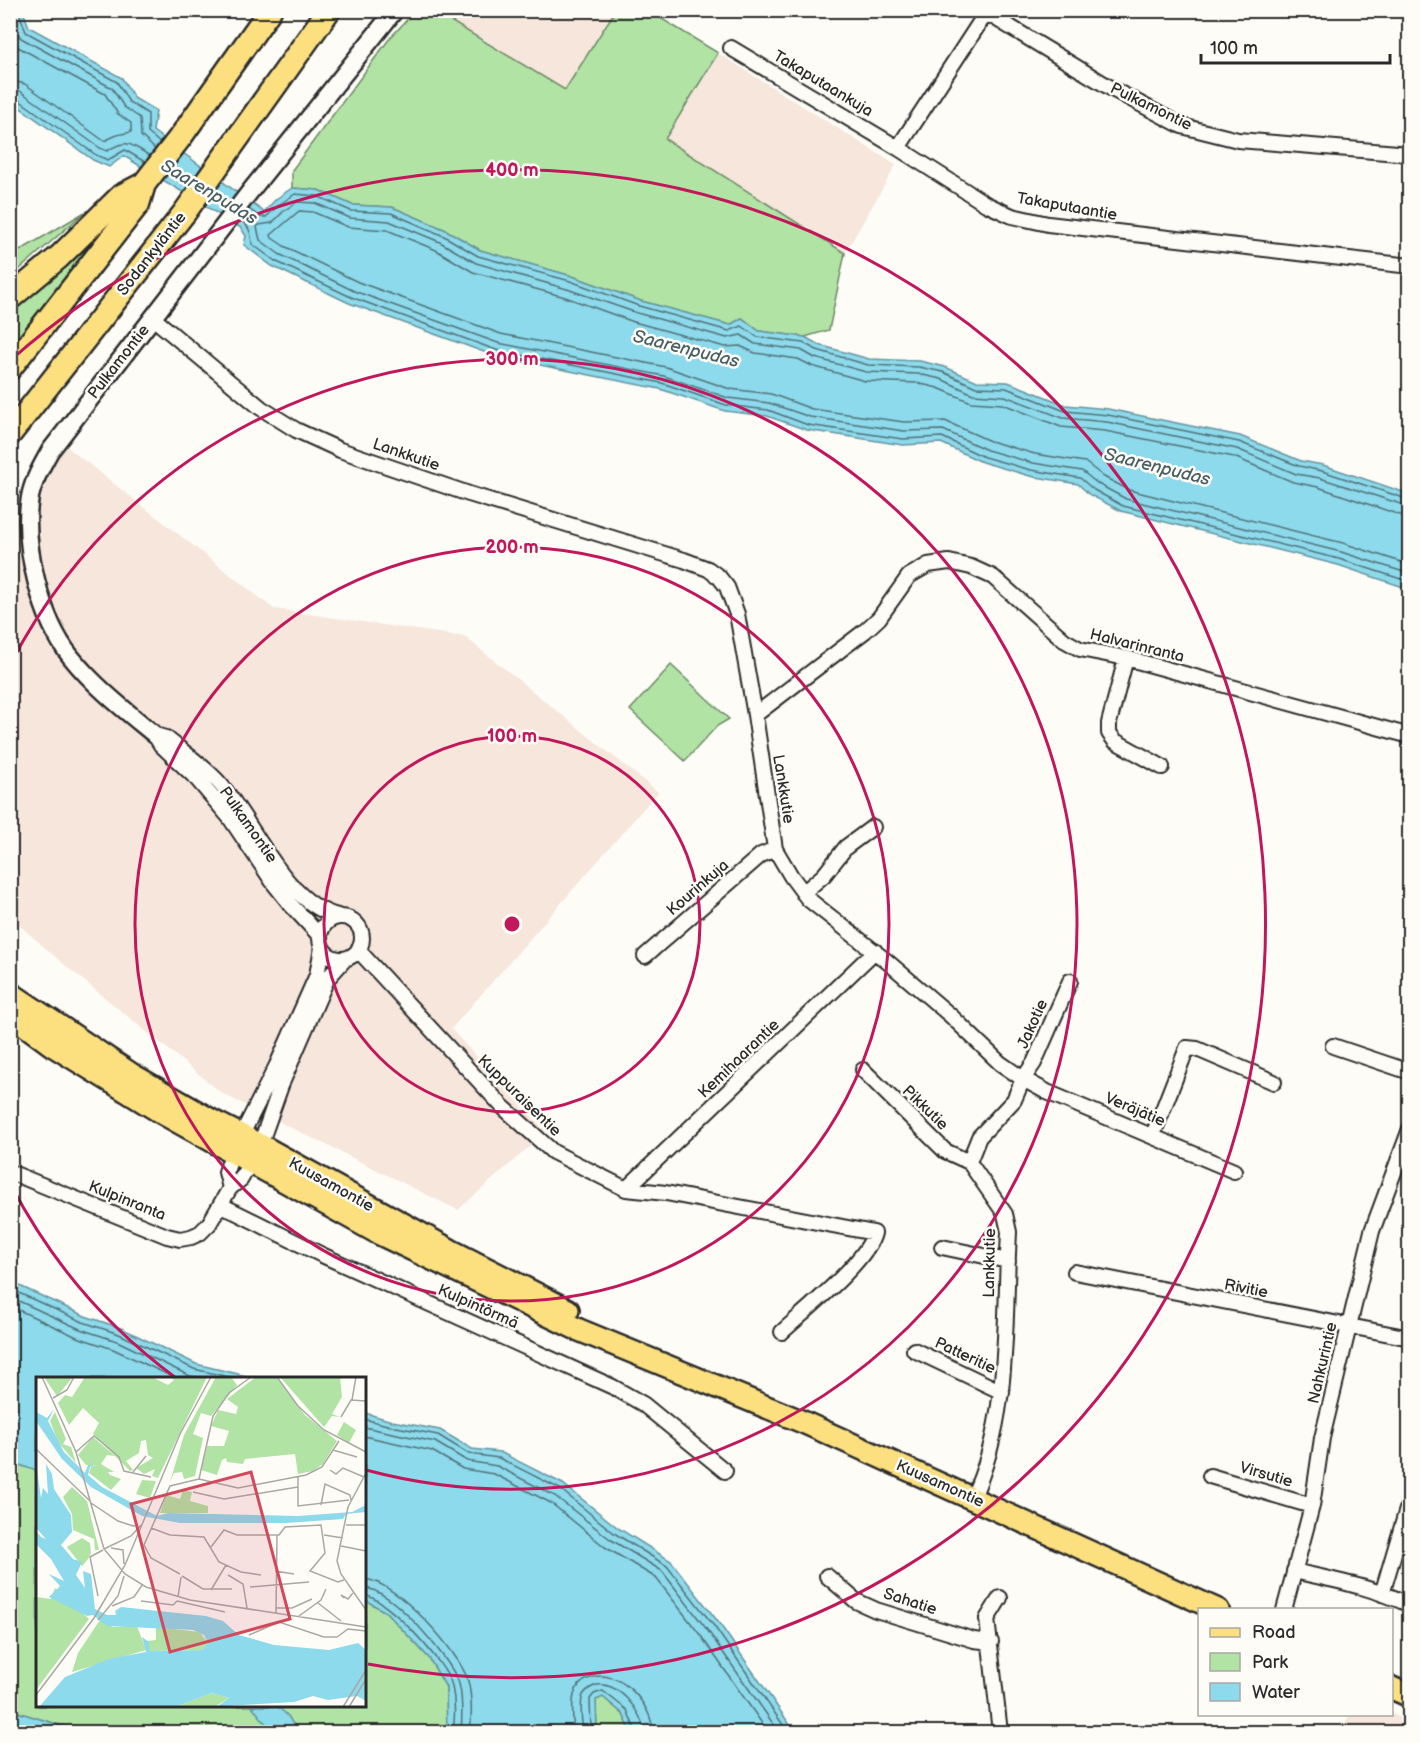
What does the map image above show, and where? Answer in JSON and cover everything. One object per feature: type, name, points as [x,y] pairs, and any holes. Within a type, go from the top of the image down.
[{"type":"highway","points":[[10,368],[138,204],[144,184],[182,135],[270,10]]},
{"type":"highway","name":"Sodankyläntie","points":[[10,434],[185,212],[329,10]]},
{"type":"highway","points":[[10,298],[59,257],[121,196],[144,184]]},
{"type":"main road","name":"Kuusamontie","points":[[10,993],[236,1144],[251,1164],[378,1233],[579,1330],[803,1422],[1214,1608]]},
{"type":"main road","name":"Kuusamontie","points":[[10,1014],[52,1045],[236,1144],[260,1145],[660,1362]]},
{"type":"main road","points":[[1393,1688],[1410,1696]]},
{"type":"street","name":"Pulkamontie","points":[[321,942],[275,885],[230,818],[196,778],[161,745],[155,735],[95,683],[63,646],[39,587],[29,539],[28,516],[30,495],[38,473],[50,451],[252,189],[395,10]]},
{"type":"street","name":"Pulkamontie","points":[[984,12],[1114,90],[1182,126],[1238,140],[1410,154]]},
{"type":"street","points":[[898,148],[984,12]]},
{"type":"street","name":"Takaputaankuja","points":[[730,48],[898,148]]},
{"type":"street","name":"Takaputaantie","points":[[898,148],[986,204],[1012,216],[1048,224],[1410,266]]},
{"type":"street","name":"Lankkutie","points":[[153,318],[261,408],[296,430],[340,450],[469,494],[684,560],[708,569],[720,577],[727,587],[737,614],[776,849],[808,899],[875,951],[951,1016],[1000,1063],[1023,1079]]},
{"type":"street","name":"Halvarinranta","points":[[755,715],[865,631],[879,618],[909,576],[928,565],[949,562],[971,567],[993,577],[1064,640],[1080,649],[1126,658],[1410,736]]},
{"type":"street","points":[[1126,658],[1109,723],[1109,733],[1115,741],[1162,767]]},
{"type":"street","name":"Pulkamontie","points":[[155,735],[166,738],[220,783],[285,878],[301,896],[324,913],[338,916]]},
{"type":"street","points":[[803,893],[824,875],[846,847],[873,827]]},
{"type":"street","name":"Kourinkuja","points":[[645,956],[761,855],[776,849]]},
{"type":"street","points":[[220,1205],[230,1188],[241,1179],[251,1164],[260,1145],[279,1090],[327,979],[345,959],[358,950],[362,940],[358,925],[349,918],[338,916],[325,923],[319,966],[313,984],[263,1095],[236,1144],[226,1172],[230,1188]]},
{"type":"street","points":[[321,942],[332,957],[345,959]]},
{"type":"street","name":"Kuppuraisentie","points":[[358,950],[473,1076],[534,1137],[553,1152],[626,1189],[666,1193],[874,1233],[872,1242],[857,1261],[782,1332]]},
{"type":"street","name":"Kemihaarantie","points":[[626,1189],[875,951]]},
{"type":"street","name":"Jakotie","points":[[1023,1079],[1034,1063],[1070,981]]},
{"type":"street","points":[[1333,1046],[1410,1072]]},
{"type":"street","points":[[1153,1135],[1187,1048],[1197,1049],[1274,1082]]},
{"type":"street","name":"Pikkutie","points":[[863,1070],[945,1151],[969,1162]]},
{"type":"street","points":[[969,1162],[979,1137],[1014,1100],[1023,1079]]},
{"type":"street","name":"Veräjätie","points":[[1023,1079],[1047,1092],[1234,1171]]},
{"type":"street","name":"Nahkurintie","points":[[1285,1608],[1312,1506],[1322,1438],[1372,1231],[1403,1163],[1410,1129]]},
{"type":"street","name":"Lankkutie","points":[[969,1162],[1005,1214],[1009,1232],[1002,1392],[985,1472],[972,1499]]},
{"type":"street","name":"Kulpinranta","points":[[10,1172],[167,1236],[180,1239],[201,1233],[220,1205]]},
{"type":"street","name":"Kulpintörmä","points":[[220,1205],[322,1255],[613,1387],[643,1404],[725,1471]]},
{"type":"street","points":[[942,1247],[1008,1261]]},
{"type":"street","name":"Rivitie","points":[[1075,1272],[1410,1338]]},
{"type":"street","name":"Patteritie","points":[[914,1350],[1002,1392]]},
{"type":"street","name":"Virsutie","points":[[1210,1476],[1312,1506]]},
{"type":"street","points":[[1382,1594],[1410,1499]]},
{"type":"street","points":[[1294,1571],[1382,1594],[1410,1605]]},
{"type":"street","name":"Sahatie","points":[[827,1576],[856,1601],[876,1610],[974,1640],[991,1642]]},
{"type":"street","points":[[999,1598],[987,1619],[1000,1732]]},
{"type":"shaded area","points":[[434,11],[615,11],[565,90]]},
{"type":"shaded area","points":[[718,53],[896,165],[845,253],[665,139]]},
{"type":"shaded area","points":[[67,447],[274,609],[465,637],[658,792],[451,1029],[546,1132],[458,1210],[223,1094],[66,966],[11,918],[11,517]]},
{"type":"shaded area","points":[[1393,1714],[1409,1722],[1409,1732],[1341,1732],[1349,1716]]},
{"type":"green space","points":[[415,11],[434,11],[565,90],[615,11],[649,11],[718,53],[665,139],[845,253],[829,330],[805,337],[759,331],[742,318],[730,325],[641,301],[572,276],[480,250],[446,230],[392,207],[352,205],[318,190],[292,188],[292,170],[390,38]]},
{"type":"green space","points":[[85,212],[21,268],[11,275],[11,256]]},
{"type":"green space","points":[[110,215],[118,221],[11,356],[11,308]]},
{"type":"green space","points":[[671,665],[729,719],[717,726],[685,761],[630,710]]},
{"type":"green space","points":[[11,1462],[36,1471],[36,1707],[366,1707],[366,1601],[386,1612],[429,1658],[446,1687],[447,1732],[82,1732],[11,1710]]},
{"type":"green space","points":[[603,1697],[623,1714],[631,1732],[597,1732],[596,1700]]},
{"type":"water","name":"Saarenpudas","points":[[11,11],[23,11],[29,27],[122,78],[134,98],[156,111],[153,131],[264,212],[276,199],[292,188],[318,190],[352,205],[392,207],[446,230],[480,250],[572,276],[641,301],[730,325],[742,318],[759,331],[805,337],[819,345],[869,359],[920,361],[945,367],[977,381],[1008,382],[1066,405],[1108,409],[1240,436],[1301,461],[1323,465],[1409,494],[1409,589],[1338,565],[1121,511],[1090,495],[1078,484],[1030,476],[982,462],[941,443],[903,445],[807,430],[767,416],[725,411],[660,389],[495,356],[349,303],[272,266],[244,245],[246,236],[241,228],[124,156],[109,167],[93,160],[11,101]]},
{"type":"water","points":[[11,1282],[85,1316],[121,1328],[196,1364],[251,1377],[36,1377],[36,1471],[11,1462]]},
{"type":"water","points":[[366,1413],[440,1430],[472,1449],[500,1452],[563,1484],[618,1528],[671,1561],[719,1623],[795,1732],[631,1732],[623,1714],[603,1697],[596,1700],[597,1732],[447,1732],[446,1687],[429,1658],[386,1612],[366,1601]]},
{"type":"water","points":[[253,1707],[278,1707],[288,1716],[298,1732],[272,1732]]},
{"type":"water","points":[[11,1710],[82,1732],[11,1732]]}]
